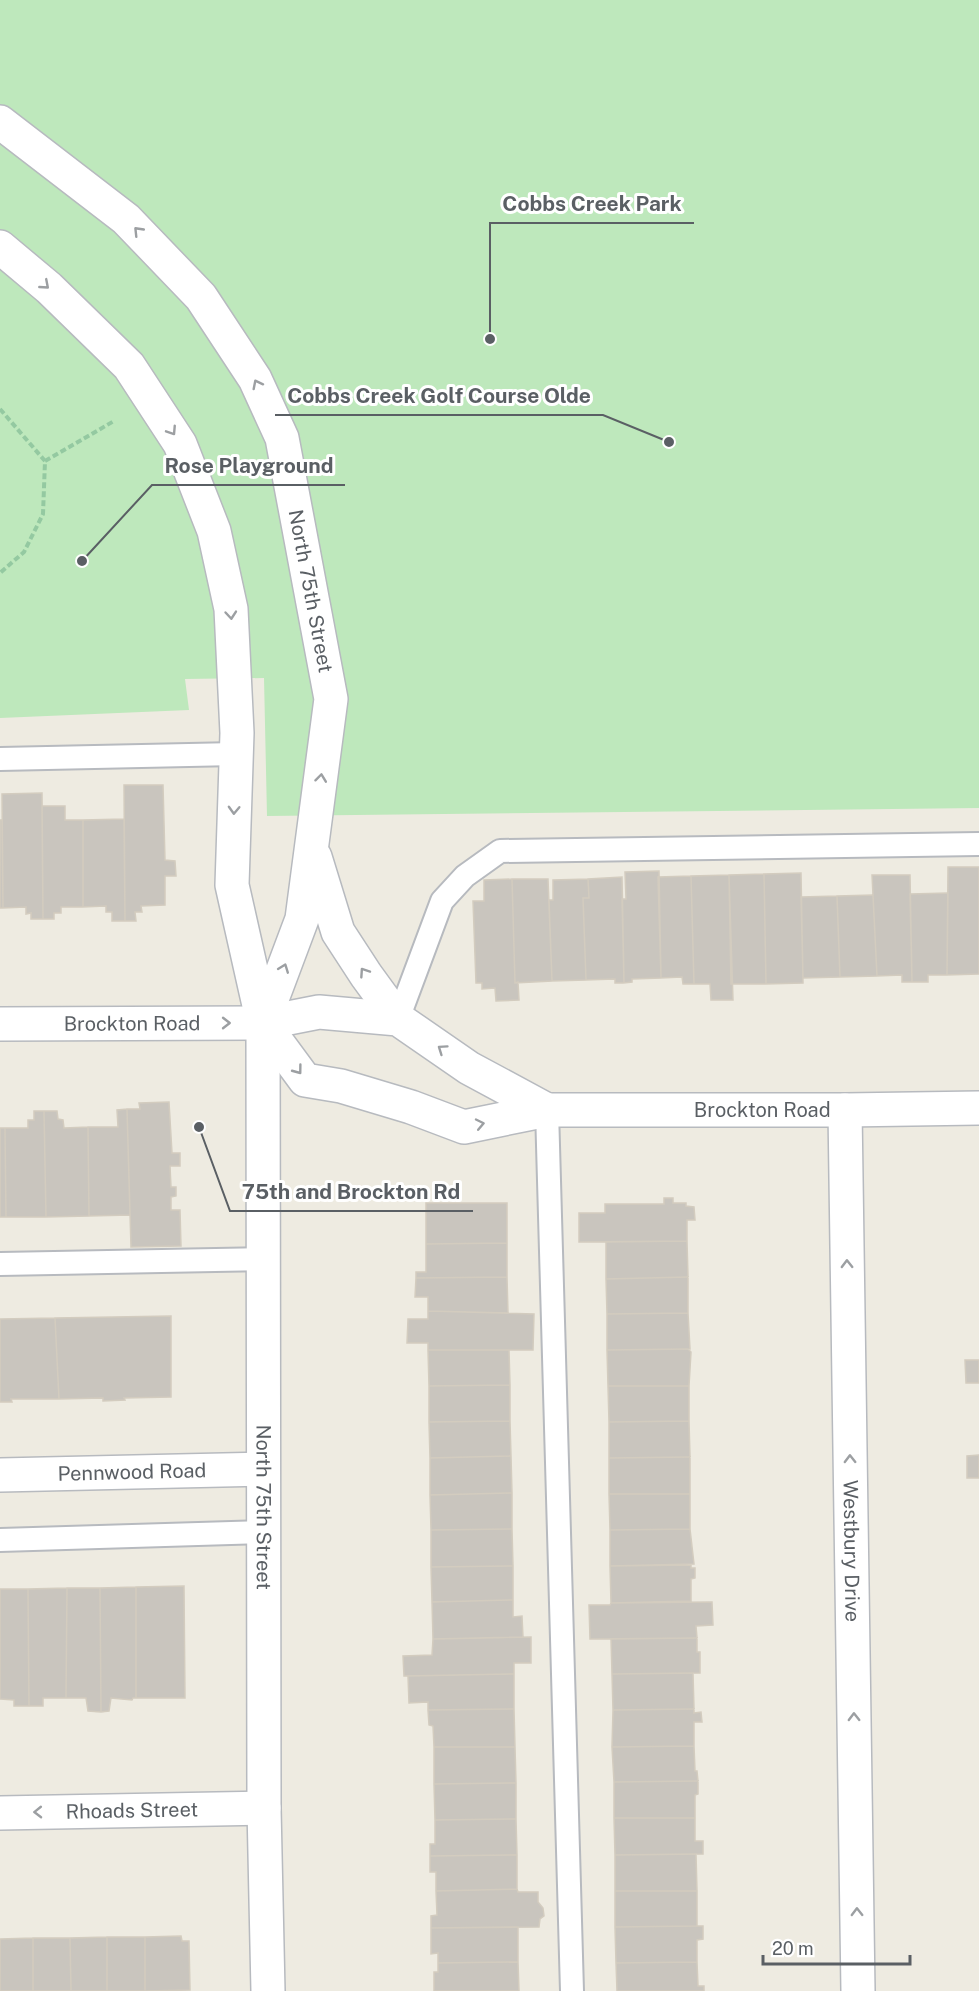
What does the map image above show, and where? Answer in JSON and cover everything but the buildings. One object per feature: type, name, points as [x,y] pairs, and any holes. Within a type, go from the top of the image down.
[{"type":"street","name":"North 75th Street","points":[[0,122],[126,219],[201,297],[255,379],[282,438],[331,699],[302,920],[263,1023]]},
{"type":"street","name":"North 75th Street","points":[[0,247],[49,288],[129,366],[152,400],[180,444],[214,531],[231,609],[236,707],[232,885],[263,1023],[264,1808],[268,1991]]},
{"type":"street","name":"Brockton Road","points":[[312,846],[338,933],[398,1019],[469,1068],[547,1110]]},
{"type":"street","name":"Brockton Road","points":[[0,1024],[263,1023],[319,1012],[398,1019]]},
{"type":"street","name":"Brockton Road","points":[[263,1023],[305,1080],[341,1086],[401,1104],[464,1127],[547,1110],[979,1108]]},
{"type":"street","name":"Westbury Drive","points":[[845,1110],[858,1991]]},
{"type":"street","name":"Pennwood Road","points":[[0,1474],[263,1469]]},
{"type":"street","name":"Rhoads Street","points":[[0,1813],[264,1808]]},
{"type":"lane","points":[[0,759],[236,754]]},
{"type":"lane","points":[[398,1019],[442,901],[465,876],[500,851],[979,844]]},
{"type":"lane","points":[[547,1110],[572,1991]]},
{"type":"lane","points":[[0,1264],[264,1259]]},
{"type":"lane","points":[[0,1540],[264,1532]]},
{"type":"path","points":[[45,461],[152,400]]},
{"type":"path","points":[[0,409],[45,461],[43,514],[24,552],[0,573]]},
{"type":"green space","points":[[0,0],[979,0],[979,808],[267,816],[264,678],[185,679],[189,710],[0,718]]},
{"type":"place","name":"Cobbs Creek Park","points":[[490,339]]},
{"type":"place","name":"Cobbs Creek Golf Course Olde","points":[[669,442]]},
{"type":"place","name":"Rose Playground","points":[[82,561]]},
{"type":"place","name":"75th and Brockton Rd","points":[[199,1127]]}]
